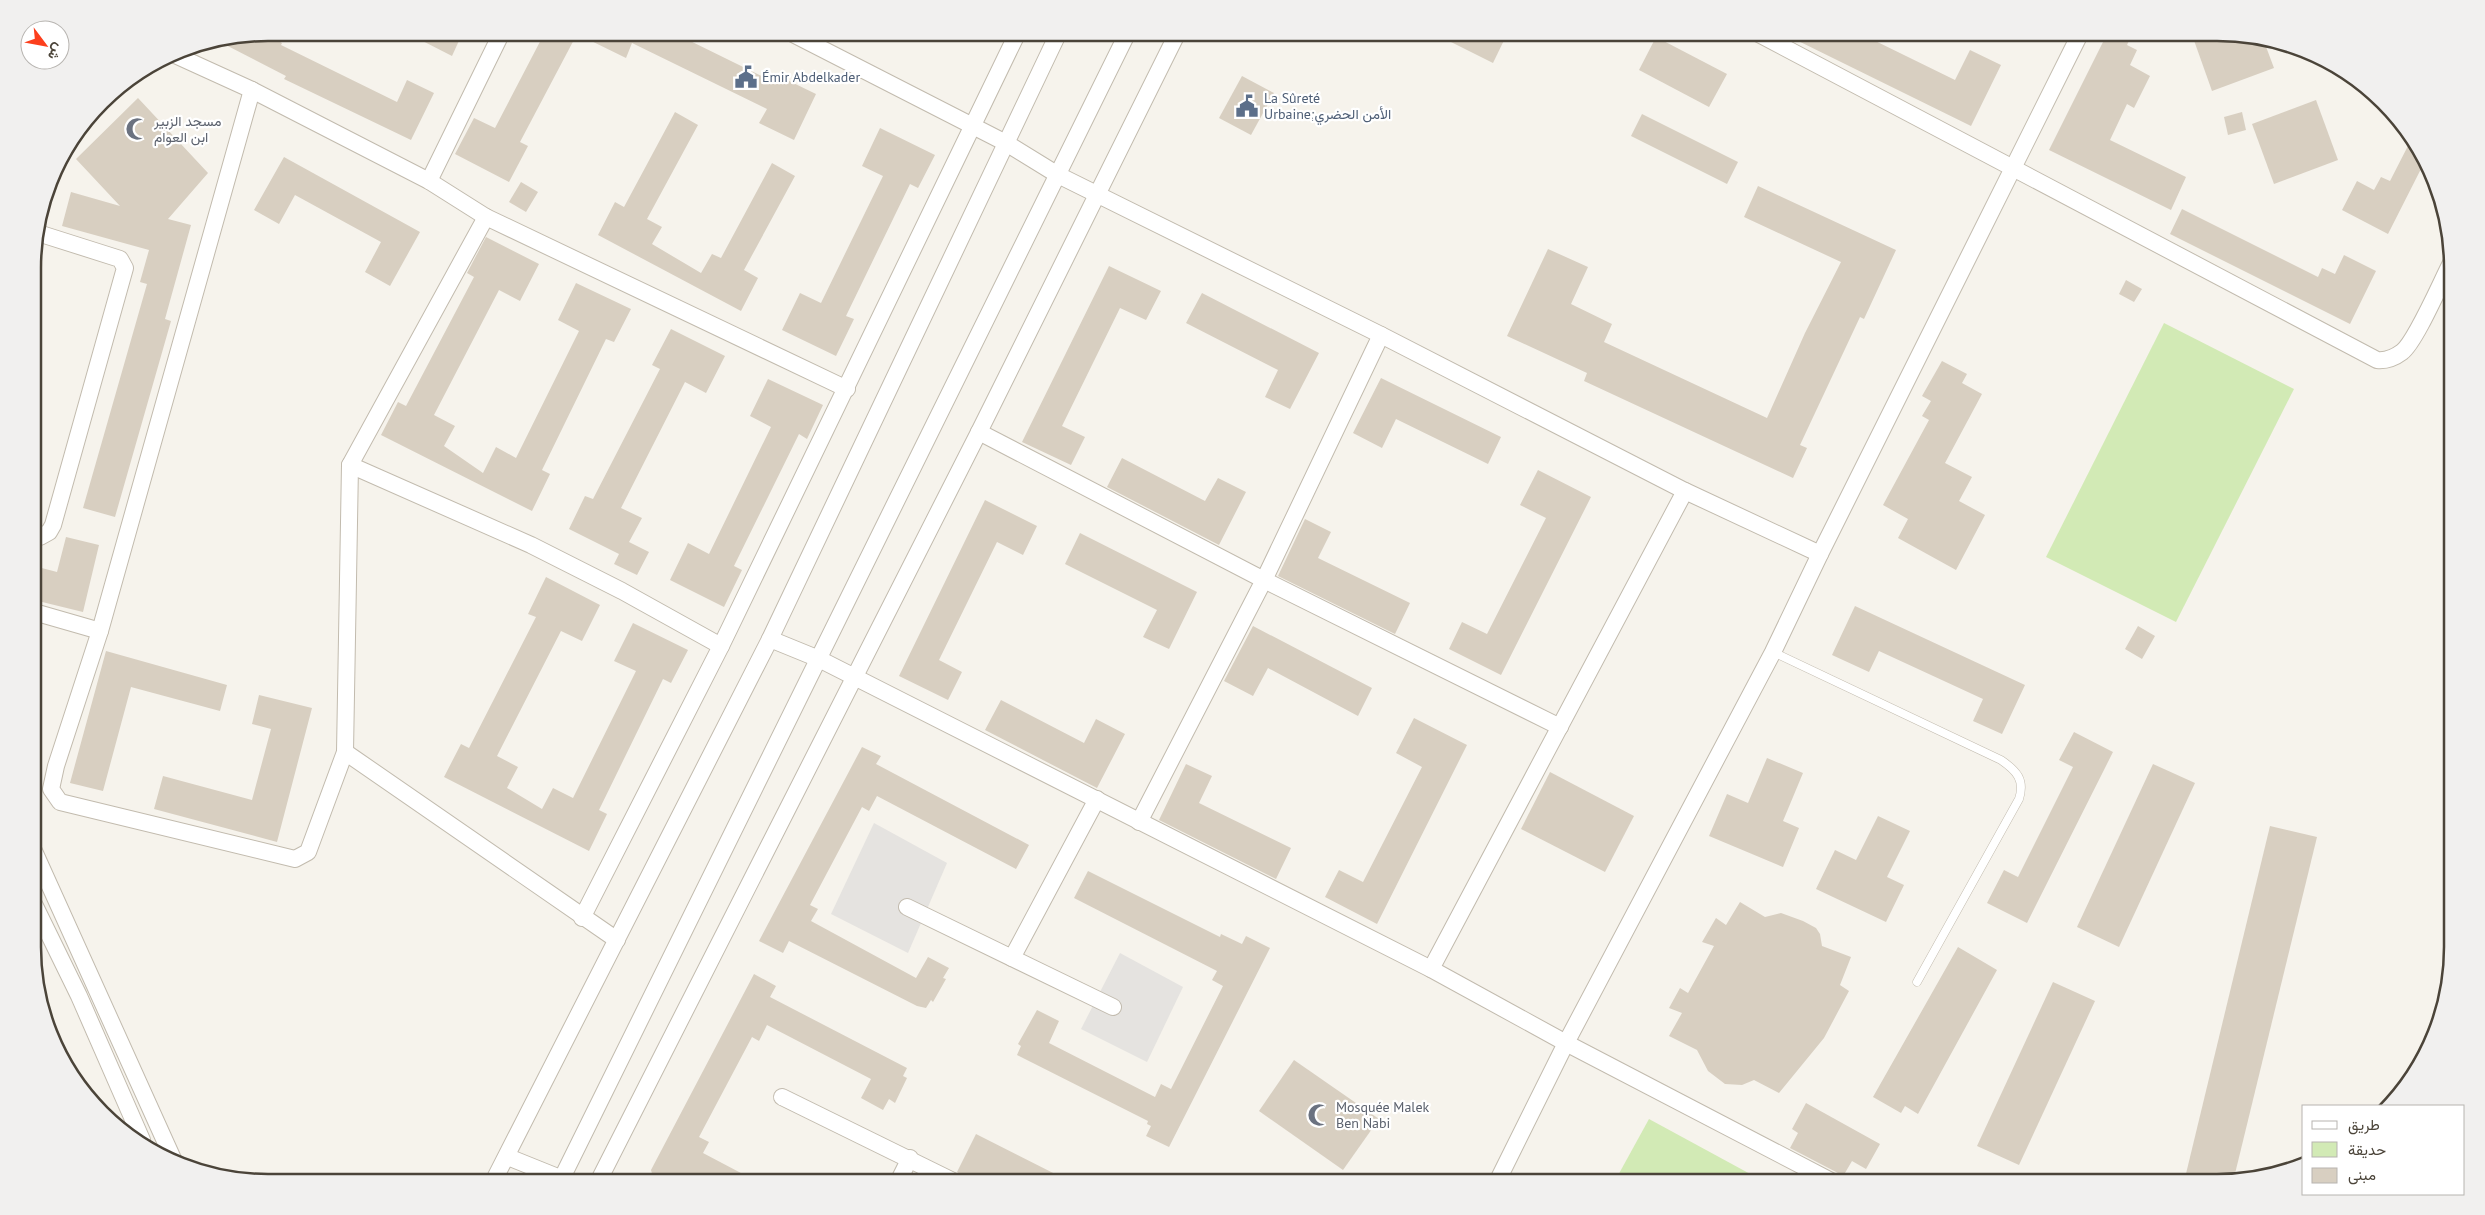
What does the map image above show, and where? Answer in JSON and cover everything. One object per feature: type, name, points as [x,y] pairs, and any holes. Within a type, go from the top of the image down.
[{"type":"street","points":[[430,181],[498,41]]},
{"type":"street","points":[[808,41],[1006,142],[1058,175],[1381,335],[1685,491],[1820,554]]},
{"type":"street","points":[[582,918],[721,646],[847,389],[1014,41]]},
{"type":"street","points":[[498,1174],[770,639],[1055,41]]},
{"type":"street","points":[[567,1174],[818,659],[1124,41]]},
{"type":"street","points":[[602,1174],[979,432],[1174,41]]},
{"type":"street","points":[[1772,41],[2377,360],[2386,361],[2404,351],[2444,277]]},
{"type":"street","points":[[1501,1174],[1566,1043],[1773,652],[2076,41]]},
{"type":"street","points":[[181,58],[252,90],[430,181],[486,217],[847,389]]},
{"type":"street","points":[[252,90],[100,631],[56,766],[51,789],[60,802],[295,858],[308,852],[345,752],[350,465],[486,217]]},
{"type":"street","points":[[41,537],[49,532],[53,525],[125,268],[120,259],[44,235]]},
{"type":"street","points":[[1139,822],[1264,580],[1381,335]]},
{"type":"street","points":[[979,432],[1264,580],[1560,727]]},
{"type":"street","points":[[350,465],[531,545],[622,590],[721,646]]},
{"type":"street","points":[[1431,969],[1685,491]]},
{"type":"street","points":[[41,614],[100,631]]},
{"type":"street","points":[[770,639],[818,659],[854,679],[1097,799],[1431,969],[1566,1043],[1818,1174]]},
{"type":"street","points":[[345,752],[582,918],[617,940]]},
{"type":"street","points":[[1012,958],[1097,799]]},
{"type":"street","points":[[41,866],[169,1151]]},
{"type":"street","points":[[908,907],[1113,1007]]},
{"type":"street","points":[[41,918],[79,996],[139,1134]]},
{"type":"street","points":[[782,1097],[940,1174]]},
{"type":"street","points":[[508,1157],[548,1174]]},
{"type":"street","points":[[902,1174],[910,1158]]},
{"type":"lane","points":[[1773,652],[2001,760],[2019,775],[2022,790],[2019,799],[1917,982]]},
{"type":"green space","points":[[2164,323],[2294,389],[2176,622],[2046,557]]},
{"type":"green space","points":[[1649,1119],[1750,1174],[1619,1174]]},
{"type":"shaded area","points":[[874,823],[947,863],[908,953],[831,914]]},
{"type":"shaded area","points":[[1120,953],[1183,987],[1147,1062],[1081,1029]]},
{"type":"building","points":[[278,41],[282,43],[281,45],[397,102],[407,80],[434,93],[411,140],[284,79],[286,76],[227,45]]},
{"type":"building","points":[[423,41],[459,41],[452,56]]},
{"type":"building","points":[[540,41],[573,41],[520,142],[528,146],[509,182],[455,154],[474,118],[495,128]]},
{"type":"building","points":[[591,41],[690,41],[778,84],[781,77],[816,94],[794,140],[759,123],[767,109],[632,43],[626,58]]},
{"type":"building","points":[[1449,41],[1504,41],[1493,63]]},
{"type":"building","points":[[1654,41],[1664,41],[1727,74],[1709,107],[1639,70]]},
{"type":"building","points":[[1798,41],[1875,41],[1955,80],[1970,50],[2001,65],[1971,126]]},
{"type":"building","points":[[2104,41],[2129,41],[2127,45],[2137,50],[2130,65],[2150,76],[2134,108],[2127,104],[2110,140],[2186,177],[2171,210],[2049,150]]},
{"type":"building","points":[[2194,41],[2247,43],[2266,47],[2274,68],[2212,91]]},
{"type":"building","name":"La Sûreté Urbaine;الأمن الحضري","points":[[1242,76],[1274,93],[1251,135],[1219,118]]},
{"type":"building","points":[[138,98],[208,173],[168,219],[191,225],[165,319],[171,321],[115,517],[83,508],[147,284],[140,282],[149,250],[62,226],[71,192],[120,206],[76,159]]},
{"type":"building","points":[[2316,100],[2338,160],[2274,184],[2252,124]]},
{"type":"building","points":[[675,112],[698,125],[647,219],[662,227],[652,244],[701,273],[712,254],[721,258],[772,163],[795,176],[744,270],[758,278],[741,311],[598,235],[615,202],[624,207]]},
{"type":"building","points":[[2242,112],[2246,130],[2228,135],[2224,117]]},
{"type":"building","points":[[1642,114],[1738,162],[1727,184],[1631,136]]},
{"type":"building","points":[[880,128],[935,155],[918,188],[910,184],[846,316],[854,319],[836,356],[782,330],[800,293],[821,303],[883,176],[862,166]]},
{"type":"building","points":[[2408,146],[2421,169],[2388,234],[2342,210],[2357,181],[2374,190],[2381,177],[2390,181]]},
{"type":"building","points":[[284,157],[420,232],[390,286],[365,272],[381,242],[295,195],[279,224],[254,210]]},
{"type":"building","points":[[521,182],[538,192],[526,212],[509,202]]},
{"type":"building","points":[[1758,186],[1896,250],[1864,319],[1860,317],[1800,445],[1807,448],[1793,478],[1584,381],[1587,373],[1507,336],[1548,249],[1588,267],[1571,304],[1612,324],[1604,342],[1767,418],[1805,333],[1841,262],[1744,217]]},
{"type":"building","points":[[2182,209],[2318,277],[2322,268],[2335,274],[2344,255],[2376,271],[2350,324],[2170,234]]},
{"type":"building","points":[[486,237],[539,264],[520,301],[499,290],[434,415],[455,426],[444,446],[483,473],[496,447],[516,458],[579,331],[558,320],[576,283],[631,309],[614,342],[606,339],[542,470],[550,474],[532,511],[381,435],[398,402],[406,406],[474,277],[467,273]]},
{"type":"building","points":[[1109,266],[1161,291],[1146,320],[1120,308],[1062,426],[1085,437],[1071,465],[1022,442]]},
{"type":"building","points":[[2126,280],[2142,289],[2134,302],[2119,294]]},
{"type":"building","points":[[1202,293],[1319,353],[1290,409],[1265,397],[1278,370],[1186,323]]},
{"type":"building","points":[[671,329],[725,356],[706,393],[685,382],[621,508],[642,518],[629,542],[649,552],[637,575],[614,564],[619,554],[569,529],[585,496],[593,499],[660,369],[652,365]]},
{"type":"building","points":[[1942,361],[1967,374],[1962,383],[1982,394],[1945,463],[1972,477],[1959,501],[1985,515],[1956,570],[1898,538],[1908,519],[1883,505],[1929,420],[1922,416],[1931,401],[1922,396]]},
{"type":"building","points":[[1381,378],[1501,437],[1488,464],[1396,419],[1382,448],[1353,433]]},
{"type":"building","points":[[768,379],[823,405],[807,439],[799,434],[734,566],[742,570],[724,607],[670,580],[688,543],[709,554],[771,427],[750,416]]},
{"type":"building","points":[[1122,458],[1205,501],[1218,478],[1246,492],[1219,545],[1107,487]]},
{"type":"building","points":[[1538,470],[1591,497],[1501,675],[1449,649],[1462,622],[1487,634],[1546,518],[1520,505]]},
{"type":"building","points":[[985,500],[1037,526],[1023,555],[997,542],[939,660],[962,672],[948,700],[899,676]]},
{"type":"building","points":[[1305,519],[1331,532],[1318,558],[1410,603],[1395,634],[1278,576]]},
{"type":"building","points":[[1080,533],[1197,592],[1169,649],[1143,637],[1157,610],[1065,564]]},
{"type":"building","points":[[66,537],[99,545],[83,612],[41,602],[41,568],[57,572]]},
{"type":"building","points":[[546,577],[600,605],[582,641],[561,631],[497,756],[518,767],[507,788],[542,809],[553,788],[573,798],[636,671],[614,661],[633,623],[688,650],[671,683],[663,679],[599,810],[607,814],[589,851],[444,777],[461,744],[469,748],[536,617],[528,614]]},
{"type":"building","points":[[1855,606],[2025,685],[2002,734],[1973,721],[1983,699],[1879,651],[1869,672],[1832,655]]},
{"type":"building","points":[[1253,626],[1372,688],[1358,716],[1268,668],[1253,696],[1224,681]]},
{"type":"building","points":[[2138,626],[2155,636],[2142,659],[2125,649]]},
{"type":"building","points":[[106,651],[227,685],[220,711],[131,687],[103,791],[70,783]]},
{"type":"building","points":[[259,695],[312,708],[277,842],[154,809],[163,776],[252,800],[271,729],[252,724]]},
{"type":"building","points":[[1001,700],[1084,743],[1096,719],[1125,734],[1097,788],[985,730]]},
{"type":"building","points":[[1414,718],[1467,745],[1377,924],[1325,897],[1339,870],[1363,882],[1422,767],[1396,753]]},
{"type":"building","points":[[2074,732],[2113,752],[2027,923],[1987,903],[2004,870],[2018,877],[2073,767],[2059,760]]},
{"type":"building","points":[[862,747],[881,756],[876,764],[1029,845],[1016,869],[877,796],[869,811],[862,807],[810,905],[818,909],[811,921],[916,978],[928,957],[949,968],[943,978],[946,979],[933,1002],[931,1000],[926,1008],[917,1006],[789,941],[783,953],[759,941]]},
{"type":"building","points":[[1767,758],[1803,773],[1783,821],[1799,828],[1783,867],[1709,836],[1727,794],[1748,803]]},
{"type":"building","points":[[1186,764],[1212,776],[1199,803],[1291,848],[1276,879],[1159,820]]},
{"type":"building","points":[[2153,764],[2195,783],[2119,947],[2077,927]]},
{"type":"building","points":[[1550,772],[1634,816],[1605,872],[1521,829]]},
{"type":"building","points":[[1878,816],[1910,831],[1887,877],[1904,885],[1886,922],[1816,889],[1835,850],[1856,860]]},
{"type":"building","points":[[2270,826],[2317,837],[2235,1173],[2186,1174]]},
{"type":"building","points":[[1088,871],[1220,937],[1221,934],[1242,944],[1246,936],[1270,948],[1169,1147],[1146,1136],[1151,1126],[1147,1124],[1148,1121],[1017,1055],[1021,1046],[1018,1044],[1037,1010],[1059,1021],[1049,1043],[1155,1097],[1161,1084],[1171,1089],[1223,986],[1212,980],[1217,971],[1074,898]]},
{"type":"building","points":[[1740,902],[1765,917],[1781,913],[1803,921],[1816,928],[1820,934],[1822,946],[1851,957],[1840,985],[1849,991],[1824,1038],[1779,1093],[1754,1080],[1742,1085],[1725,1084],[1708,1071],[1697,1050],[1669,1036],[1682,1013],[1669,1008],[1680,988],[1688,993],[1714,946],[1702,942],[1716,918],[1726,925]]},
{"type":"building","points":[[1958,947],[1997,970],[1918,1114],[1905,1106],[1901,1113],[1873,1097]]},
{"type":"building","points":[[754,974],[776,986],[770,997],[907,1068],[903,1076],[907,1078],[895,1103],[889,1099],[883,1110],[861,1098],[871,1079],[767,1025],[759,1041],[752,1037],[699,1137],[709,1142],[703,1153],[743,1174],[652,1174],[651,1170]]},
{"type":"building","points":[[2053,982],[2095,1001],[2019,1165],[1977,1146]]},
{"type":"building","name":"Mosquée Malek Ben Nabi","points":[[1294,1060],[1379,1119],[1343,1170],[1259,1111]]},
{"type":"building","points":[[1806,1103],[1880,1144],[1866,1169],[1852,1161],[1844,1174],[1839,1174],[1790,1148],[1798,1133],[1792,1129]]},
{"type":"building","points":[[976,1134],[1055,1174],[960,1174],[957,1172]]},
{"type":"place","name":"Émir Abdelkader","points":[[746,77]]},
{"type":"place","name":"La Sûreté Urbaine;الأمن الحضري","points":[[1247,106]]},
{"type":"place","name":"مسجد الزبير ابن العوام","points":[[137,129]]},
{"type":"place","name":"Mosquée Malek Ben Nabi","points":[[1319,1115]]}]
